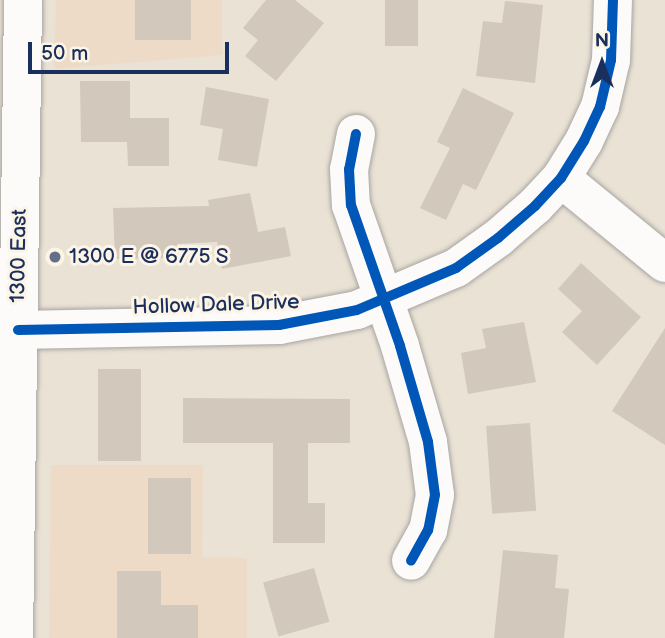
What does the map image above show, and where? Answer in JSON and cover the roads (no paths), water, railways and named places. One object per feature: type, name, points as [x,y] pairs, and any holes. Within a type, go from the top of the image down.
[{"type":"street","name":"1300 East","points":[[14,638],[8,578],[8,514],[18,330],[10,225],[11,87],[23,0]]},
{"type":"street","name":"Hollow Dale Drive","points":[[18,330],[279,325],[333,317],[385,301],[466,261],[517,222],[561,178],[584,141],[600,107],[611,60],[613,0]]},
{"type":"street","points":[[356,134],[349,169],[351,205],[420,407],[435,495],[429,530],[411,561]]},
{"type":"street","points":[[561,178],[665,263]]},
{"type":"place","name":"1300 E @ 6775 S","points":[[55,257]]}]
